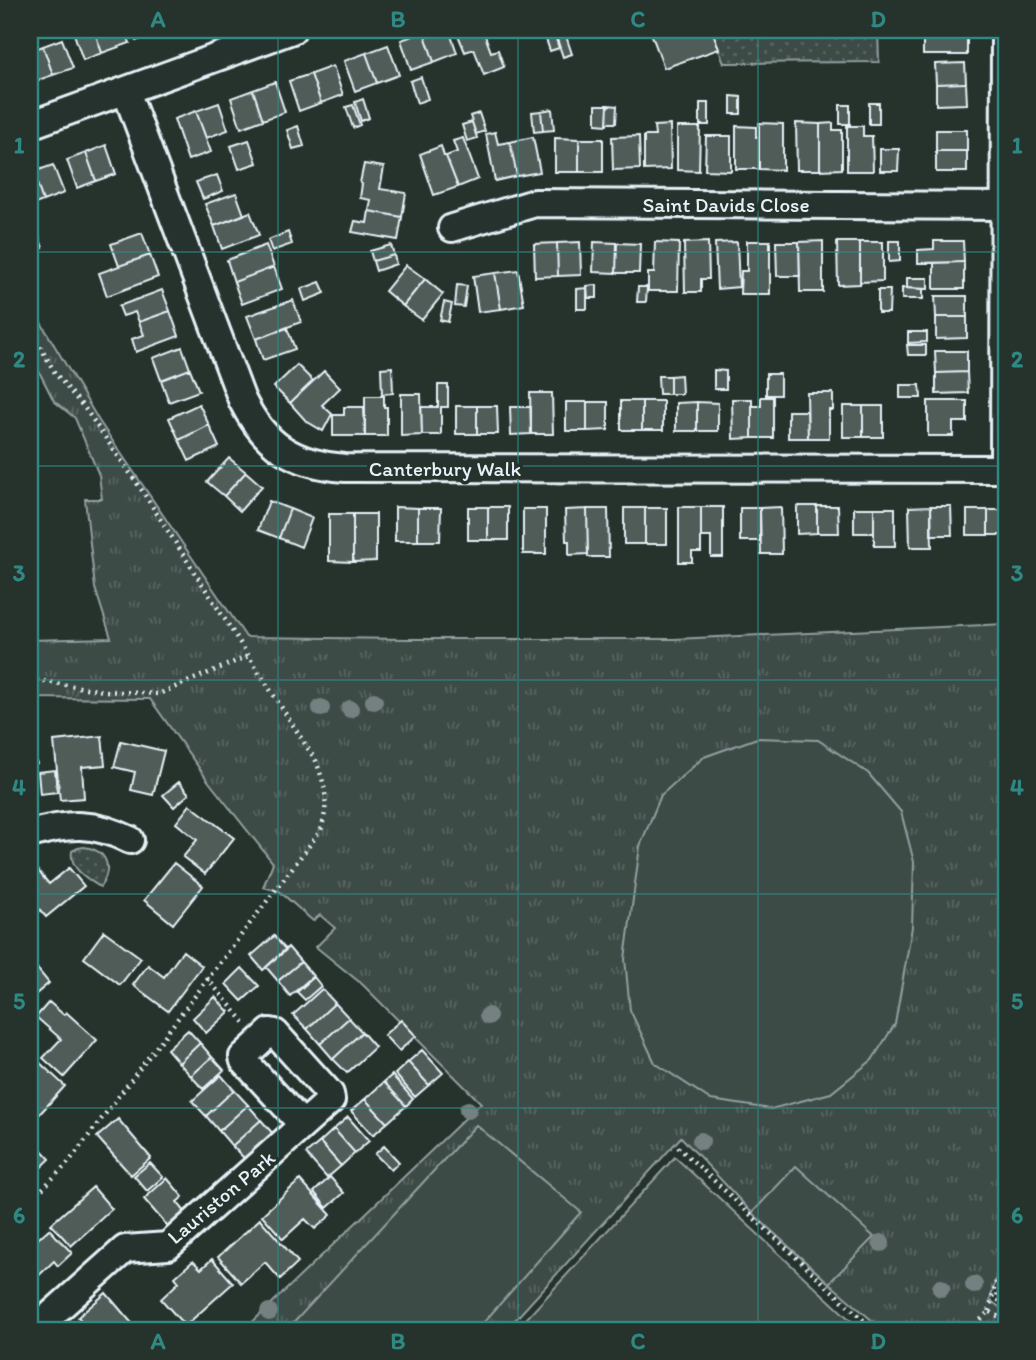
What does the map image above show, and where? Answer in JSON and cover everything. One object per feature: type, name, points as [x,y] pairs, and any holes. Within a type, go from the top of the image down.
[{"type":"street","points":[[30,125],[292,30]]},
{"type":"street","points":[[1005,30],[1005,469]]},
{"type":"street","name":"Canterbury Walk","points":[[126,91],[242,400],[251,419],[265,436],[293,456],[325,466],[345,468],[1005,469]]},
{"type":"street","name":"Saint Davids Close","points":[[452,228],[536,203],[1004,206]]},
{"type":"street","points":[[30,834],[80,825],[113,831],[130,840]]},
{"type":"street","name":"Lauriston Park","points":[[34,1330],[125,1249],[168,1246],[331,1100],[330,1094],[275,1032],[266,1035]]},
{"type":"street","points":[[266,1035],[243,1057],[244,1060],[303,1125]]},
{"type":"path","points":[[30,328],[55,373],[86,410],[141,489],[316,761],[323,779],[326,807],[321,830],[68,1163],[30,1201]]},
{"type":"path","points":[[30,679],[104,691],[159,694],[248,656]]},
{"type":"path","points":[[207,978],[252,1031],[257,1029],[266,1035]]},
{"type":"path","points":[[678,1147],[874,1330]]},
{"type":"path","points":[[971,1330],[989,1311],[1006,1240]]},
{"type":"path","points":[[1006,1267],[996,1299],[1006,1303]]},
{"type":"path","points":[[989,1311],[1006,1321]]},
{"type":"green space","points":[[712,30],[878,30],[879,62],[724,63]]},
{"type":"green space","points":[[30,304],[99,421],[246,637],[674,639],[1006,624],[1006,1244],[990,1300],[1006,1312],[1006,1330],[883,1330],[752,1213],[681,1137],[506,1330],[244,1330],[481,1103],[363,985],[316,947],[335,928],[320,915],[313,921],[279,891],[263,887],[273,863],[209,782],[150,699],[30,698],[30,640],[111,638],[95,588],[85,499],[102,499],[99,475],[75,418],[54,401],[30,354]]},
{"type":"green space","points":[[757,738],[818,740],[868,773],[901,812],[914,862],[912,927],[895,1024],[872,1060],[831,1093],[771,1109],[711,1100],[655,1063],[630,1010],[625,959],[640,846],[661,795],[704,757]]},
{"type":"green space","points":[[84,847],[98,852],[106,861],[106,874],[100,887],[73,863],[72,851]]},
{"type":"green space","points":[[476,1125],[581,1212],[477,1330],[287,1330]]},
{"type":"green space","points":[[675,1157],[861,1330],[516,1330]]},
{"type":"green space","points":[[796,1166],[874,1237],[829,1283],[752,1213]]},
{"type":"building","points":[[94,30],[102,53],[83,60],[73,31]]},
{"type":"building","points":[[94,30],[125,30],[130,43],[102,53]]},
{"type":"building","points":[[132,30],[153,30],[155,34],[136,41]]},
{"type":"building","points":[[449,30],[457,53],[434,62],[424,32]]},
{"type":"building","points":[[456,30],[483,30],[491,52],[498,50],[504,67],[484,75],[474,49],[465,52]]},
{"type":"building","points":[[498,30],[517,30],[500,36]]},
{"type":"building","points":[[521,30],[534,30],[535,33],[523,37]]},
{"type":"building","points":[[543,30],[553,30],[559,48],[550,51]]},
{"type":"building","points":[[650,30],[712,30],[719,49],[664,68]]},
{"type":"building","points":[[923,30],[967,33],[967,55],[923,55]]},
{"type":"building","points":[[424,32],[434,62],[411,70],[401,40]]},
{"type":"building","points":[[565,33],[572,54],[563,57],[556,36]]},
{"type":"building","points":[[62,39],[73,68],[53,75],[43,46]]},
{"type":"building","points":[[388,45],[399,75],[377,83],[366,53]]},
{"type":"building","points":[[43,46],[53,75],[33,82],[30,51]]},
{"type":"building","points":[[366,53],[377,83],[355,91],[344,61]]},
{"type":"building","points":[[965,63],[966,83],[936,84],[935,64]]},
{"type":"building","points":[[333,66],[343,95],[321,103],[311,74]]},
{"type":"building","points":[[311,74],[321,103],[299,111],[289,81]]},
{"type":"building","points":[[421,77],[428,99],[417,103],[410,81]]},
{"type":"building","points":[[275,82],[285,112],[263,120],[253,90]]},
{"type":"building","points":[[966,83],[967,104],[936,105],[936,84]]},
{"type":"building","points":[[253,90],[263,120],[241,128],[231,98]]},
{"type":"building","points":[[731,96],[741,97],[741,114],[731,114]]},
{"type":"building","points":[[363,99],[369,118],[361,121],[355,102]]},
{"type":"building","points":[[219,103],[228,130],[206,138],[196,111]]},
{"type":"building","points":[[700,103],[709,103],[709,125],[700,125]]},
{"type":"building","points":[[869,103],[879,103],[879,124],[869,124]]},
{"type":"building","points":[[353,105],[360,125],[353,128],[346,107]]},
{"type":"building","points":[[596,105],[608,105],[607,125],[596,124]]},
{"type":"building","points":[[608,105],[617,106],[616,123],[607,123]]},
{"type":"building","points":[[840,105],[850,105],[850,124],[840,124]]},
{"type":"building","points":[[552,109],[554,130],[543,131],[541,111]]},
{"type":"building","points":[[196,111],[211,152],[188,160],[174,119]]},
{"type":"building","points":[[541,111],[543,131],[534,132],[532,112]]},
{"type":"building","points":[[479,113],[485,131],[476,134],[470,116]]},
{"type":"building","points":[[472,122],[477,138],[467,141],[462,125]]},
{"type":"building","points":[[759,123],[783,124],[783,170],[759,169]]},
{"type":"building","points":[[796,123],[820,124],[820,170],[797,170]]},
{"type":"building","points":[[833,123],[833,130],[842,130],[842,169],[820,170],[820,124]]},
{"type":"building","points":[[670,125],[671,169],[644,170],[644,136],[655,136],[654,126]]},
{"type":"building","points":[[298,126],[304,146],[293,149],[287,130]]},
{"type":"building","points":[[736,126],[756,127],[756,137],[759,137],[759,169],[736,169]]},
{"type":"building","points":[[847,126],[863,126],[863,136],[872,136],[873,171],[847,171]]},
{"type":"building","points":[[677,127],[700,127],[699,171],[677,170]]},
{"type":"building","points":[[936,130],[967,130],[967,151],[936,151]]},
{"type":"building","points":[[495,132],[498,144],[510,142],[517,176],[495,181],[486,134]]},
{"type":"building","points":[[639,136],[640,169],[613,170],[612,137]]},
{"type":"building","points":[[706,136],[731,136],[731,171],[705,170]]},
{"type":"building","points":[[533,137],[540,172],[517,176],[510,142]]},
{"type":"building","points":[[463,138],[478,179],[458,187],[446,156],[457,152],[453,141]]},
{"type":"building","points":[[555,138],[579,139],[579,172],[555,172]]},
{"type":"building","points":[[579,139],[603,139],[603,172],[579,172]]},
{"type":"building","points":[[249,140],[257,163],[239,169],[231,146]]},
{"type":"building","points":[[106,145],[116,174],[96,181],[86,153]]},
{"type":"building","points":[[441,146],[458,187],[434,195],[420,154]]},
{"type":"building","points":[[880,149],[899,149],[898,171],[880,171]]},
{"type":"building","points":[[936,151],[967,151],[967,172],[936,172]]},
{"type":"building","points":[[86,153],[96,181],[77,188],[67,160]]},
{"type":"building","points":[[364,164],[384,167],[380,189],[406,193],[402,217],[369,211],[371,200],[360,198]]},
{"type":"building","points":[[53,165],[64,193],[43,201],[33,172]]},
{"type":"building","points":[[33,172],[43,201],[30,206],[30,173]]},
{"type":"building","points":[[217,175],[223,191],[203,199],[196,182]]},
{"type":"building","points":[[236,193],[244,215],[214,226],[205,204]]},
{"type":"building","points":[[369,211],[402,217],[398,240],[352,232],[355,221],[367,223]]},
{"type":"building","points":[[250,212],[259,235],[222,249],[214,226]]},
{"type":"building","points":[[288,232],[292,244],[272,251],[268,240]]},
{"type":"building","points":[[142,233],[150,255],[119,266],[111,244]]},
{"type":"building","points":[[39,236],[43,248],[30,252],[30,239]]},
{"type":"building","points":[[747,241],[770,241],[770,294],[740,294],[741,271],[747,271]]},
{"type":"building","points":[[823,241],[823,292],[800,292],[799,242]]},
{"type":"building","points":[[889,241],[900,241],[900,261],[889,262]]},
{"type":"building","points":[[934,241],[963,241],[964,262],[918,263],[918,250],[934,249]]},
{"type":"building","points":[[580,242],[581,275],[558,276],[557,243]]},
{"type":"building","points":[[594,242],[617,243],[616,273],[593,272]]},
{"type":"building","points":[[655,242],[679,243],[678,291],[648,291],[648,273],[654,273]]},
{"type":"building","points":[[708,242],[709,279],[701,279],[701,292],[685,292],[684,243]]},
{"type":"building","points":[[737,242],[739,287],[717,289],[715,243]]},
{"type":"building","points":[[776,242],[799,242],[800,276],[777,276]]},
{"type":"building","points":[[837,242],[860,242],[860,284],[838,285]]},
{"type":"building","points":[[860,242],[883,242],[883,281],[860,282]]},
{"type":"building","points":[[557,243],[558,276],[535,277],[534,244]]},
{"type":"building","points":[[617,243],[640,244],[639,273],[616,273]]},
{"type":"building","points":[[266,245],[274,267],[234,282],[227,260]]},
{"type":"building","points":[[391,245],[394,255],[373,261],[370,251]]},
{"type":"building","points":[[150,255],[158,277],[107,296],[99,273]]},
{"type":"building","points":[[394,255],[396,264],[376,271],[373,261]]},
{"type":"building","points":[[964,262],[964,289],[934,289],[934,263]]},
{"type":"building","points":[[406,265],[425,279],[403,306],[385,291]]},
{"type":"building","points":[[274,267],[282,289],[242,304],[234,282]]},
{"type":"building","points":[[518,270],[524,305],[501,309],[495,273]]},
{"type":"building","points":[[495,273],[501,309],[478,312],[473,276]]},
{"type":"building","points":[[907,278],[928,278],[928,289],[907,288]]},
{"type":"building","points":[[425,279],[443,294],[422,320],[403,306]]},
{"type":"building","points":[[320,282],[325,293],[305,301],[301,289]]},
{"type":"building","points":[[457,285],[467,286],[464,307],[455,306]]},
{"type":"building","points":[[597,285],[597,298],[588,298],[587,286]]},
{"type":"building","points":[[638,287],[647,287],[646,302],[637,302]]},
{"type":"building","points":[[587,288],[587,309],[577,309],[577,289]]},
{"type":"building","points":[[902,288],[923,289],[923,299],[902,299]]},
{"type":"building","points":[[162,290],[170,311],[139,322],[135,312],[123,316],[119,306]]},
{"type":"building","points":[[878,290],[890,290],[889,313],[878,313]]},
{"type":"building","points":[[935,296],[967,296],[967,317],[936,317]]},
{"type":"building","points":[[293,300],[301,322],[256,339],[247,316]]},
{"type":"building","points":[[444,302],[452,304],[448,322],[440,320]]},
{"type":"building","points":[[170,311],[179,336],[136,352],[132,339],[144,335],[139,322]]},
{"type":"building","points":[[936,317],[967,317],[967,338],[936,339]]},
{"type":"building","points":[[287,328],[295,349],[263,360],[256,339]]},
{"type":"building","points":[[908,332],[927,332],[927,342],[908,343]]},
{"type":"building","points":[[907,345],[926,345],[926,355],[908,355]]},
{"type":"building","points":[[182,347],[190,369],[161,380],[153,358]]},
{"type":"building","points":[[935,351],[967,351],[967,372],[936,373]]},
{"type":"building","points":[[297,365],[313,381],[290,403],[274,387]]},
{"type":"building","points":[[392,367],[393,393],[382,394],[381,368]]},
{"type":"building","points":[[190,369],[199,391],[169,402],[161,380]]},
{"type":"building","points":[[714,370],[726,371],[726,389],[714,389]]},
{"type":"building","points":[[324,371],[340,388],[322,405],[332,414],[323,431],[306,421],[290,403]]},
{"type":"building","points":[[967,372],[968,393],[936,394],[936,373]]},
{"type":"building","points":[[766,374],[780,374],[780,395],[766,395]]},
{"type":"building","points":[[681,375],[682,394],[670,394],[670,376]]},
{"type":"building","points":[[658,376],[670,376],[670,394],[659,394]]},
{"type":"building","points":[[438,385],[448,385],[448,407],[441,407],[441,435],[422,435],[421,407],[438,407]]},
{"type":"building","points":[[900,385],[920,385],[921,398],[900,398]]},
{"type":"building","points":[[530,393],[552,393],[553,434],[531,434]]},
{"type":"building","points":[[807,393],[833,393],[833,410],[829,410],[829,438],[808,438]]},
{"type":"building","points":[[401,394],[421,394],[422,435],[401,436]]},
{"type":"building","points":[[365,396],[384,396],[384,407],[387,407],[387,436],[365,436]]},
{"type":"building","points":[[761,397],[773,397],[773,438],[752,438],[752,406],[761,406]]},
{"type":"building","points":[[732,399],[752,399],[752,438],[733,439]]},
{"type":"building","points":[[621,401],[642,401],[642,430],[621,430]]},
{"type":"building","points":[[642,401],[663,401],[663,430],[642,430]]},
{"type":"building","points":[[928,401],[967,401],[967,422],[953,422],[953,436],[928,436]]},
{"type":"building","points":[[566,402],[587,402],[587,431],[566,431]]},
{"type":"building","points":[[587,402],[608,402],[608,430],[587,431]]},
{"type":"building","points":[[697,402],[697,431],[676,431],[676,403]]},
{"type":"building","points":[[697,402],[718,403],[718,431],[697,431]]},
{"type":"building","points":[[199,404],[209,425],[179,440],[169,418]]},
{"type":"building","points":[[456,406],[477,406],[477,434],[456,434]]},
{"type":"building","points":[[477,406],[497,406],[498,434],[477,434]]},
{"type":"building","points":[[843,406],[863,406],[863,437],[843,437]]},
{"type":"building","points":[[863,406],[883,406],[883,437],[863,437]]},
{"type":"building","points":[[344,407],[364,407],[365,436],[333,436],[333,415],[344,415]]},
{"type":"building","points":[[510,407],[531,407],[531,434],[511,435]]},
{"type":"building","points":[[788,411],[807,411],[808,438],[788,438]]},
{"type":"building","points":[[209,425],[219,447],[189,461],[179,440]]},
{"type":"building","points":[[229,458],[246,472],[224,496],[207,482]]},
{"type":"building","points":[[246,472],[262,486],[240,511],[224,496]]},
{"type":"building","points":[[269,501],[290,509],[279,538],[258,530]]},
{"type":"building","points":[[797,506],[817,506],[817,533],[797,534]]},
{"type":"building","points":[[817,506],[838,506],[839,533],[817,533]]},
{"type":"building","points":[[931,506],[951,506],[952,535],[931,535]]},
{"type":"building","points":[[931,506],[932,547],[910,547],[909,507]]},
{"type":"building","points":[[395,507],[418,508],[418,541],[395,541]]},
{"type":"building","points":[[468,507],[488,507],[488,540],[468,540]]},
{"type":"building","points":[[488,507],[508,507],[508,540],[488,540]]},
{"type":"building","points":[[679,507],[701,507],[701,552],[692,552],[692,562],[679,562]]},
{"type":"building","points":[[701,507],[723,507],[723,557],[711,557],[711,537],[701,537]]},
{"type":"building","points":[[781,507],[782,554],[761,554],[760,508]]},
{"type":"building","points":[[418,508],[441,508],[440,541],[418,541]]},
{"type":"building","points":[[624,508],[645,508],[645,544],[624,544]]},
{"type":"building","points":[[645,508],[667,508],[667,544],[645,544]]},
{"type":"building","points":[[740,508],[760,508],[760,541],[740,541]]},
{"type":"building","points":[[854,508],[874,508],[874,533],[854,533]]},
{"type":"building","points":[[874,508],[895,508],[895,546],[874,546]]},
{"type":"building","points":[[290,509],[312,518],[301,547],[279,538]]},
{"type":"building","points":[[523,509],[546,509],[546,554],[523,554]]},
{"type":"building","points":[[587,509],[608,509],[609,557],[588,557]]},
{"type":"building","points":[[587,509],[588,554],[569,555],[565,510]]},
{"type":"building","points":[[967,510],[988,510],[988,535],[967,535]]},
{"type":"building","points":[[988,510],[1006,510],[1006,535],[988,535]]},
{"type":"building","points":[[329,514],[353,514],[353,562],[329,561]]},
{"type":"building","points":[[353,514],[376,514],[376,561],[353,562]]},
{"type":"building","points":[[102,736],[105,765],[82,767],[84,798],[60,800],[54,741]]},
{"type":"building","points":[[121,741],[164,751],[153,795],[131,790],[135,772],[114,767]]},
{"type":"building","points":[[30,743],[37,764],[30,767]]},
{"type":"building","points":[[55,770],[57,792],[40,794],[38,772]]},
{"type":"building","points":[[179,782],[189,794],[174,807],[163,795]]},
{"type":"building","points":[[190,805],[234,838],[205,874],[183,857],[197,840],[176,823]]},
{"type":"building","points":[[30,861],[49,884],[69,868],[84,886],[46,917],[30,898]]},
{"type":"building","points":[[174,863],[203,886],[173,924],[144,900]]},
{"type":"building","points":[[104,931],[141,958],[120,985],[84,958]]},
{"type":"building","points":[[274,936],[286,950],[263,970],[251,956]]},
{"type":"building","points":[[288,947],[301,962],[278,981],[266,967]]},
{"type":"building","points":[[183,951],[202,966],[168,1011],[133,985],[148,965],[164,977]]},
{"type":"building","points":[[30,960],[49,983],[30,999]]},
{"type":"building","points":[[301,962],[313,976],[290,996],[278,981]]},
{"type":"building","points":[[242,968],[259,986],[242,1001],[226,984]]},
{"type":"building","points":[[314,977],[321,986],[305,1000],[297,992]]},
{"type":"building","points":[[322,989],[335,1003],[307,1029],[293,1015]]},
{"type":"building","points":[[215,997],[229,1012],[206,1033],[193,1018]]},
{"type":"building","points":[[49,1002],[64,1015],[66,1012],[97,1040],[64,1077],[43,1058],[61,1039],[36,1017]]},
{"type":"building","points":[[335,1003],[349,1018],[320,1044],[307,1029]]},
{"type":"building","points":[[349,1018],[362,1032],[333,1059],[320,1044]]},
{"type":"building","points":[[401,1020],[416,1036],[399,1051],[384,1035]]},
{"type":"building","points":[[188,1030],[200,1043],[179,1063],[167,1049]]},
{"type":"building","points":[[362,1032],[375,1047],[347,1073],[333,1059]]},
{"type":"building","points":[[200,1043],[212,1057],[191,1076],[179,1063]]},
{"type":"building","points":[[422,1050],[443,1073],[429,1085],[408,1062]]},
{"type":"building","points":[[212,1057],[224,1070],[203,1089],[191,1076]]},
{"type":"building","points":[[39,1062],[65,1086],[36,1118],[30,1113],[30,1073]]},
{"type":"building","points":[[408,1062],[429,1085],[415,1097],[395,1074]]},
{"type":"building","points":[[221,1075],[234,1090],[206,1116],[192,1101]]},
{"type":"building","points":[[392,1075],[413,1099],[406,1106],[384,1082]]},
{"type":"building","points":[[384,1082],[406,1106],[387,1123],[365,1099]]},
{"type":"building","points":[[234,1090],[248,1105],[219,1131],[206,1116]]},
{"type":"building","points":[[365,1099],[387,1123],[373,1135],[351,1111]]},
{"type":"building","points":[[248,1105],[261,1120],[232,1146],[219,1131]]},
{"type":"building","points":[[348,1117],[369,1141],[355,1153],[334,1129]]},
{"type":"building","points":[[118,1119],[151,1158],[131,1175],[97,1137]]},
{"type":"building","points":[[261,1120],[274,1135],[246,1160],[232,1146]]},
{"type":"building","points":[[334,1129],[355,1153],[341,1166],[320,1142]]},
{"type":"building","points":[[320,1142],[341,1166],[327,1178],[306,1154]]},
{"type":"building","points":[[35,1143],[50,1159],[30,1178],[30,1148]]},
{"type":"building","points":[[384,1146],[399,1162],[391,1170],[375,1154]]},
{"type":"building","points":[[150,1163],[163,1177],[147,1191],[134,1176]]},
{"type":"building","points":[[330,1177],[344,1193],[327,1208],[314,1192]]},
{"type":"building","points":[[167,1178],[183,1197],[177,1202],[186,1213],[169,1228],[144,1199]]},
{"type":"building","points":[[300,1180],[331,1215],[315,1229],[305,1219],[283,1239],[262,1215]]},
{"type":"building","points":[[93,1187],[112,1209],[71,1246],[51,1224]]},
{"type":"building","points":[[260,1219],[298,1262],[280,1279],[265,1262],[241,1283],[218,1257]]},
{"type":"building","points":[[49,1229],[72,1253],[58,1266],[54,1261],[30,1284],[30,1246]]},
{"type":"building","points":[[212,1259],[233,1283],[185,1326],[161,1299],[179,1282],[175,1277],[193,1261],[201,1269]]},
{"type":"building","points":[[106,1293],[138,1330],[90,1330],[78,1317]]}]
